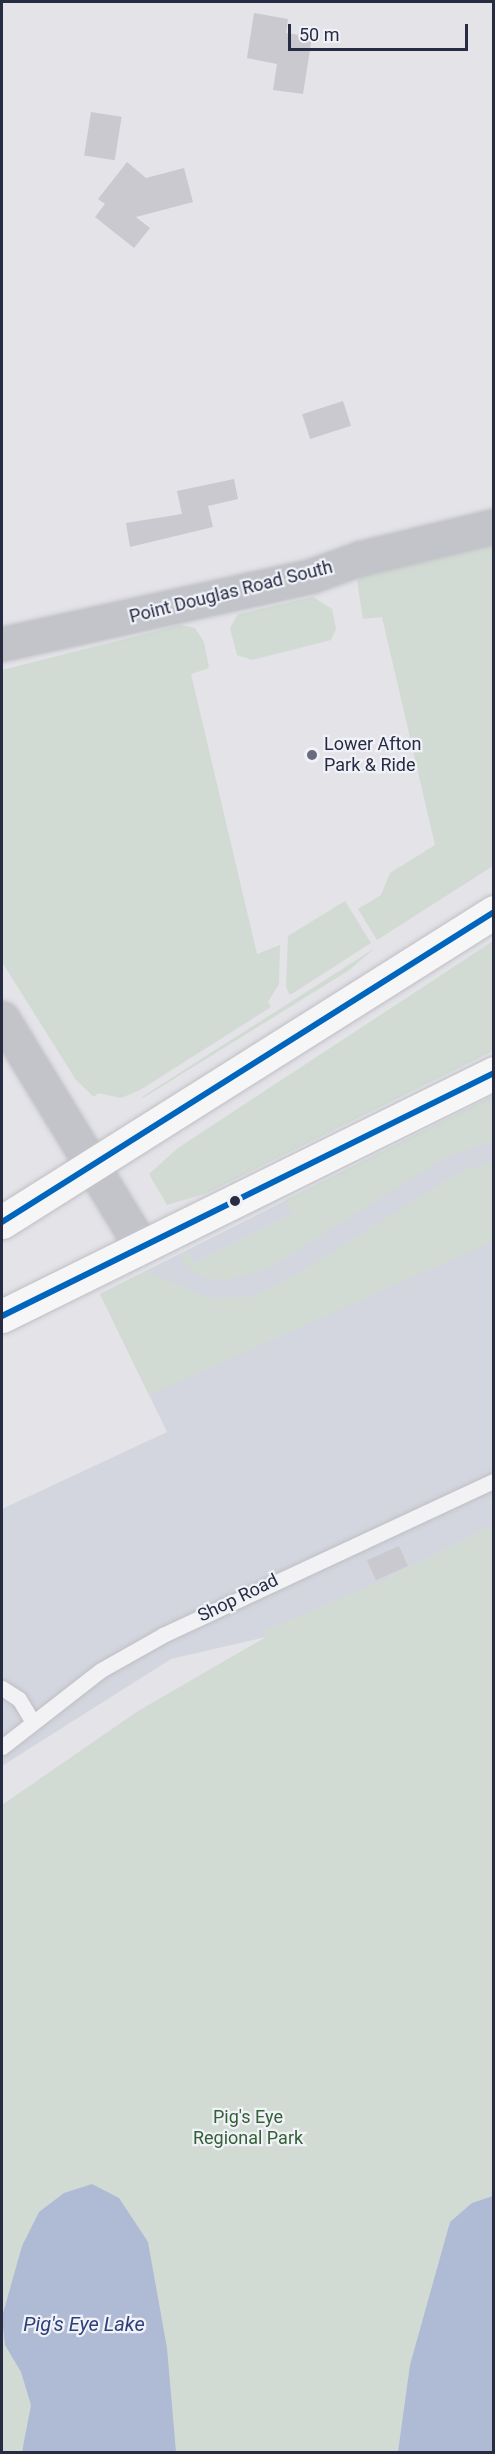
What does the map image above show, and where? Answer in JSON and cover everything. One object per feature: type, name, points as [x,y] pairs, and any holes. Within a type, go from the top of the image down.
[{"type":"highway","points":[[2,1222],[494,912]]},
{"type":"highway","points":[[2,1316],[494,1073]]},
{"type":"street","name":"Point Douglas Road South","points":[[2,644],[310,576],[361,558],[494,526]]},
{"type":"street","points":[[2,1018],[141,1246]]},
{"type":"lane","name":"Shop Road","points":[[2,1747],[101,1670],[163,1635],[494,1481]]},
{"type":"lane","points":[[2,1688],[19,1699],[32,1722]]},
{"type":"shaded area","points":[[493,1096],[493,1530],[266,1637],[171,1659],[2,1766],[2,1509],[167,1432],[100,1294]]},
{"type":"green space","points":[[493,539],[493,866],[377,940],[358,909],[381,895],[390,873],[435,845],[382,617],[363,619],[357,581],[362,574]]},
{"type":"green space","points":[[313,597],[332,609],[336,629],[331,640],[252,660],[237,655],[230,628],[238,614]]},
{"type":"green space","points":[[180,625],[195,628],[204,642],[209,668],[191,674],[257,954],[280,945],[279,984],[268,1002],[271,1007],[140,1090],[121,1098],[98,1093],[94,1097],[76,1080],[2,962],[2,670]]},
{"type":"green space","points":[[345,901],[371,943],[290,995],[286,987],[288,936]]},
{"type":"green space","points":[[493,941],[493,1051],[207,1193],[167,1205],[149,1174],[178,1148]]},
{"type":"green space","points":[[375,948],[348,971],[142,1097]]},
{"type":"green space","points":[[493,1096],[493,1141],[447,1156],[268,1269],[224,1281],[199,1276],[184,1262],[182,1253],[187,1251],[194,1263],[292,1214],[285,1200]]},
{"type":"green space","points":[[493,1162],[493,1241],[149,1395],[100,1294],[146,1271],[208,1298],[251,1297],[297,1274],[461,1171]]},
{"type":"green space","name":"Pig's Eye Regional Park","points":[[493,1525],[493,2452],[2,2452],[2,1805],[138,1711],[266,1637],[263,1631],[377,1583]]},
{"type":"water","name":"Pig's Eye Lake","points":[[92,2184],[119,2198],[148,2242],[167,2348],[176,2452],[22,2452],[31,2405],[21,2372],[5,2345],[2,2317],[22,2246],[39,2212],[64,2193]]},
{"type":"water","points":[[493,2196],[493,2452],[398,2452],[410,2365],[450,2222],[472,2203]]},
{"type":"building","points":[[254,13],[288,19],[286,33],[312,37],[303,94],[273,90],[277,64],[247,58]]},
{"type":"building","points":[[91,112],[122,117],[115,160],[84,155]]},
{"type":"building","points":[[127,162],[146,178],[184,168],[193,202],[136,217],[150,228],[134,248],[95,217],[105,204],[98,199]]},
{"type":"building","points":[[343,401],[351,426],[310,439],[302,414]]},
{"type":"building","points":[[234,479],[238,499],[208,506],[213,527],[130,547],[126,523],[182,514],[177,491]]},
{"type":"building","points":[[399,1546],[408,1566],[376,1580],[367,1560]]},
{"type":"transit line","points":[[2,1222],[494,912]]},
{"type":"transit line","points":[[2,1316],[494,1073]]},
{"type":"place","name":"Lower Afton Park & Ride","points":[[312,755]]}]
